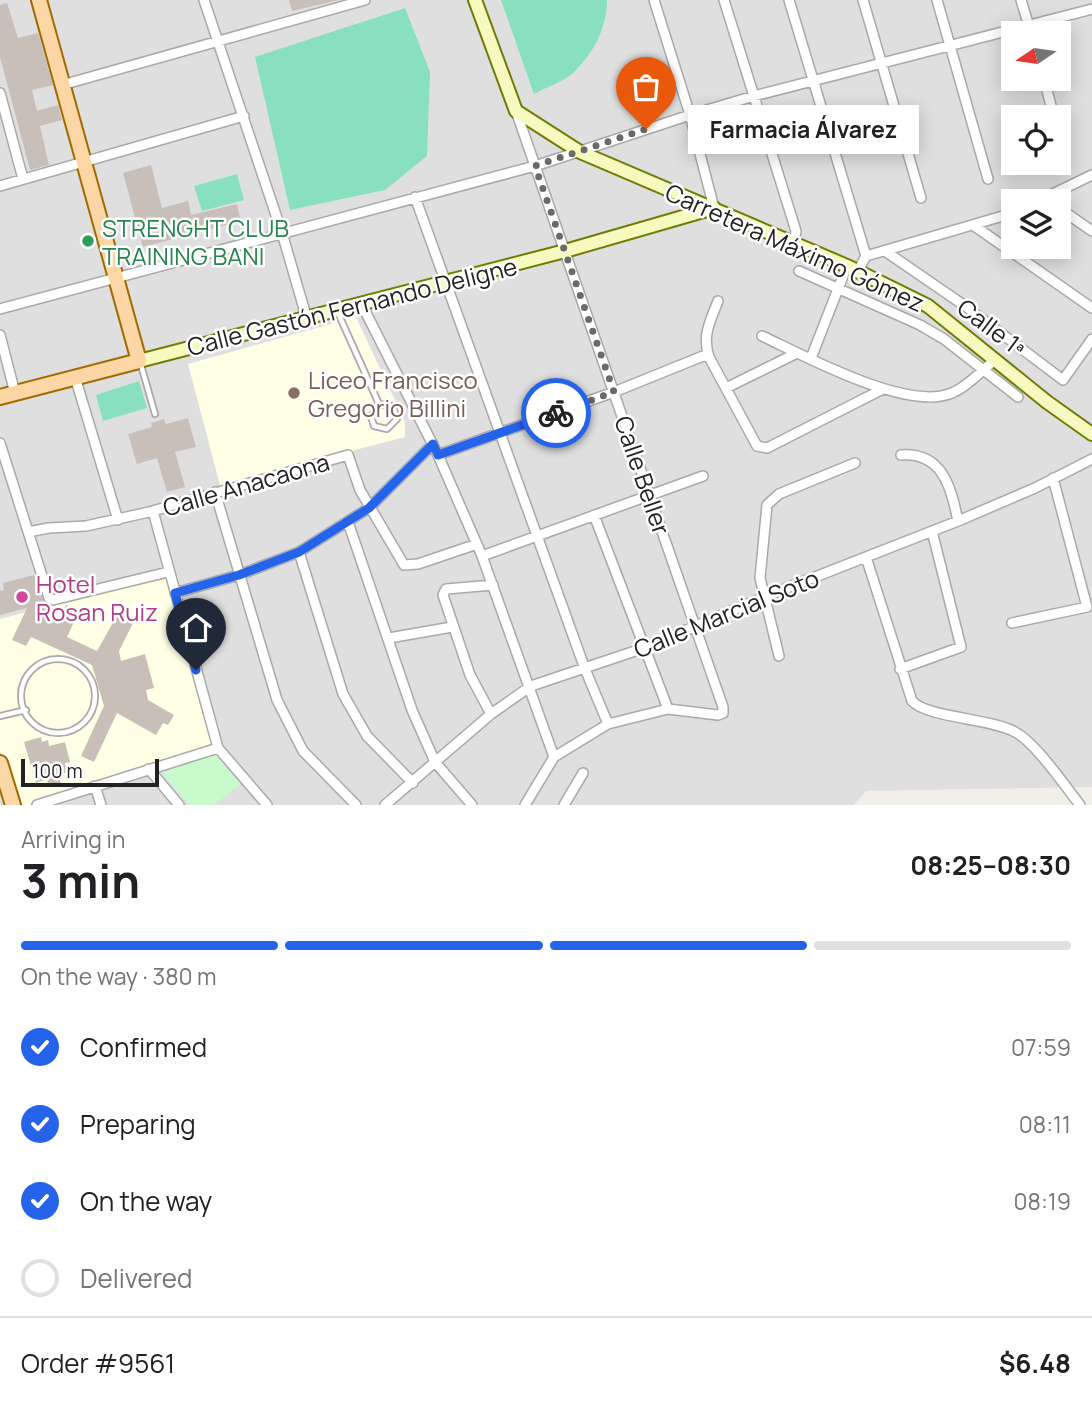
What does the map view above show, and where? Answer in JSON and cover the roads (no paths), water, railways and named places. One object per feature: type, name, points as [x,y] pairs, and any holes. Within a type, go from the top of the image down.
[{"type":"main road","points":[[0,397],[139,360],[39,0]]},
{"type":"main road","name":"Calle Beller","points":[[475,0],[516,111]]},
{"type":"main road","name":"Carretera Máximo Gómez","points":[[516,111],[580,152],[794,243],[928,306],[1047,402],[1092,434]]},
{"type":"main road","name":"Calle Gastón Fernando Deligne","points":[[139,360],[362,305],[714,208]]},
{"type":"main road","points":[[0,763],[2,780],[13,805]]},
{"type":"street","points":[[204,0],[282,233],[307,319]]},
{"type":"street","points":[[62,85],[218,43],[345,3],[365,0]]},
{"type":"street","points":[[654,0],[690,114],[714,208]]},
{"type":"street","points":[[724,0],[796,231],[794,243]]},
{"type":"street","points":[[789,0],[866,256]]},
{"type":"street","points":[[863,0],[920,198]]},
{"type":"street","points":[[937,0],[988,179]]},
{"type":"street","points":[[1021,0],[1028,21]]},
{"type":"street","points":[[1055,21],[1092,9]]},
{"type":"street","points":[[0,309],[535,166],[690,114],[754,96],[950,45],[1001,35]]},
{"type":"street","points":[[0,93],[23,178]]},
{"type":"street","name":"Calle Beller","points":[[516,111],[723,713],[718,715],[668,709]]},
{"type":"street","points":[[0,186],[244,116]]},
{"type":"street","points":[[1065,189],[1092,175]]},
{"type":"street","points":[[415,197],[585,669],[608,724]]},
{"type":"street","points":[[811,358],[839,286],[866,256],[1001,217]]},
{"type":"street","points":[[1071,217],[1092,232]]},
{"type":"street","points":[[973,225],[1092,309]]},
{"type":"street","name":"Calle 1ª","points":[[885,251],[965,306],[1063,380],[1092,339]]},
{"type":"street","points":[[799,271],[839,286],[920,325],[944,339],[1018,397]]},
{"type":"street","points":[[718,301],[705,334],[709,357],[757,446],[762,449],[883,389]]},
{"type":"street","points":[[362,305],[433,444],[477,544],[531,686],[554,757]]},
{"type":"street","points":[[0,335],[15,393]]},
{"type":"street","points":[[762,336],[883,389],[932,398],[952,394],[996,359]]},
{"type":"street","points":[[726,388],[797,353]]},
{"type":"street","points":[[438,455],[614,392],[703,356],[709,357]]},
{"type":"street","points":[[75,377],[118,520]]},
{"type":"street","points":[[0,443],[46,594],[53,600],[168,572]]},
{"type":"street","points":[[175,593],[239,575],[299,552],[369,508],[433,444]]},
{"type":"street","points":[[901,455],[914,454],[925,458],[946,478],[958,521]]},
{"type":"street","name":"Calle Anacaona","points":[[28,532],[118,520],[348,455],[354,476],[369,508],[404,565],[418,564],[477,544]]},
{"type":"street","name":"Calle Marcial Soto","points":[[385,805],[491,713],[531,686],[643,648],[958,521],[1035,488],[1092,459]]},
{"type":"street","points":[[779,656],[764,597],[760,567],[767,505],[779,494],[855,463]]},
{"type":"street","points":[[482,556],[703,475]]},
{"type":"street","points":[[1012,623],[1087,607],[1053,478]]},
{"type":"street","points":[[215,492],[278,699],[303,751],[356,805]]},
{"type":"street","points":[[153,511],[218,748],[267,805]]},
{"type":"street","points":[[525,805],[554,757],[608,724],[668,709],[594,515]]},
{"type":"street","points":[[348,522],[412,710],[435,762],[472,805]]},
{"type":"street","points":[[900,669],[961,647],[932,531]]},
{"type":"street","points":[[299,552],[343,694],[367,736],[413,783]]},
{"type":"street","points":[[866,557],[900,669],[916,706],[1019,734],[1080,805]]},
{"type":"street","points":[[491,713],[471,675],[452,627],[443,591],[493,585]]},
{"type":"street","points":[[388,638],[452,627]]},
{"type":"street","points":[[37,805],[218,748]]},
{"type":"street","points":[[149,769],[179,805]]},
{"type":"street","points":[[564,805],[583,773]]},
{"type":"street","points":[[95,786],[101,805]]},
{"type":"lane","points":[[337,311],[379,404]]},
{"type":"lane","points":[[139,360],[155,414]]},
{"type":"lane","points":[[379,404],[393,406],[397,419],[387,429],[374,426],[371,416],[379,404]]},
{"type":"lane","points":[[58,658],[71,660],[89,678],[94,696],[92,708],[83,724],[73,731],[60,734],[48,732],[36,725],[26,709],[24,683],[30,671],[40,662],[58,658]]},
{"type":"lane","points":[[0,716],[26,709]]},
{"type":"place","name":"Farmacia Álvarez","points":[[646,129]]},
{"type":"place","name":"STRENGHT CLUB TRAINING BANI","points":[[88,241]]},
{"type":"place","name":"Liceo Francisco Gregorio Billini","points":[[294,393]]},
{"type":"place","name":"Hotel Rosan Ruiz","points":[[22,597]]}]
